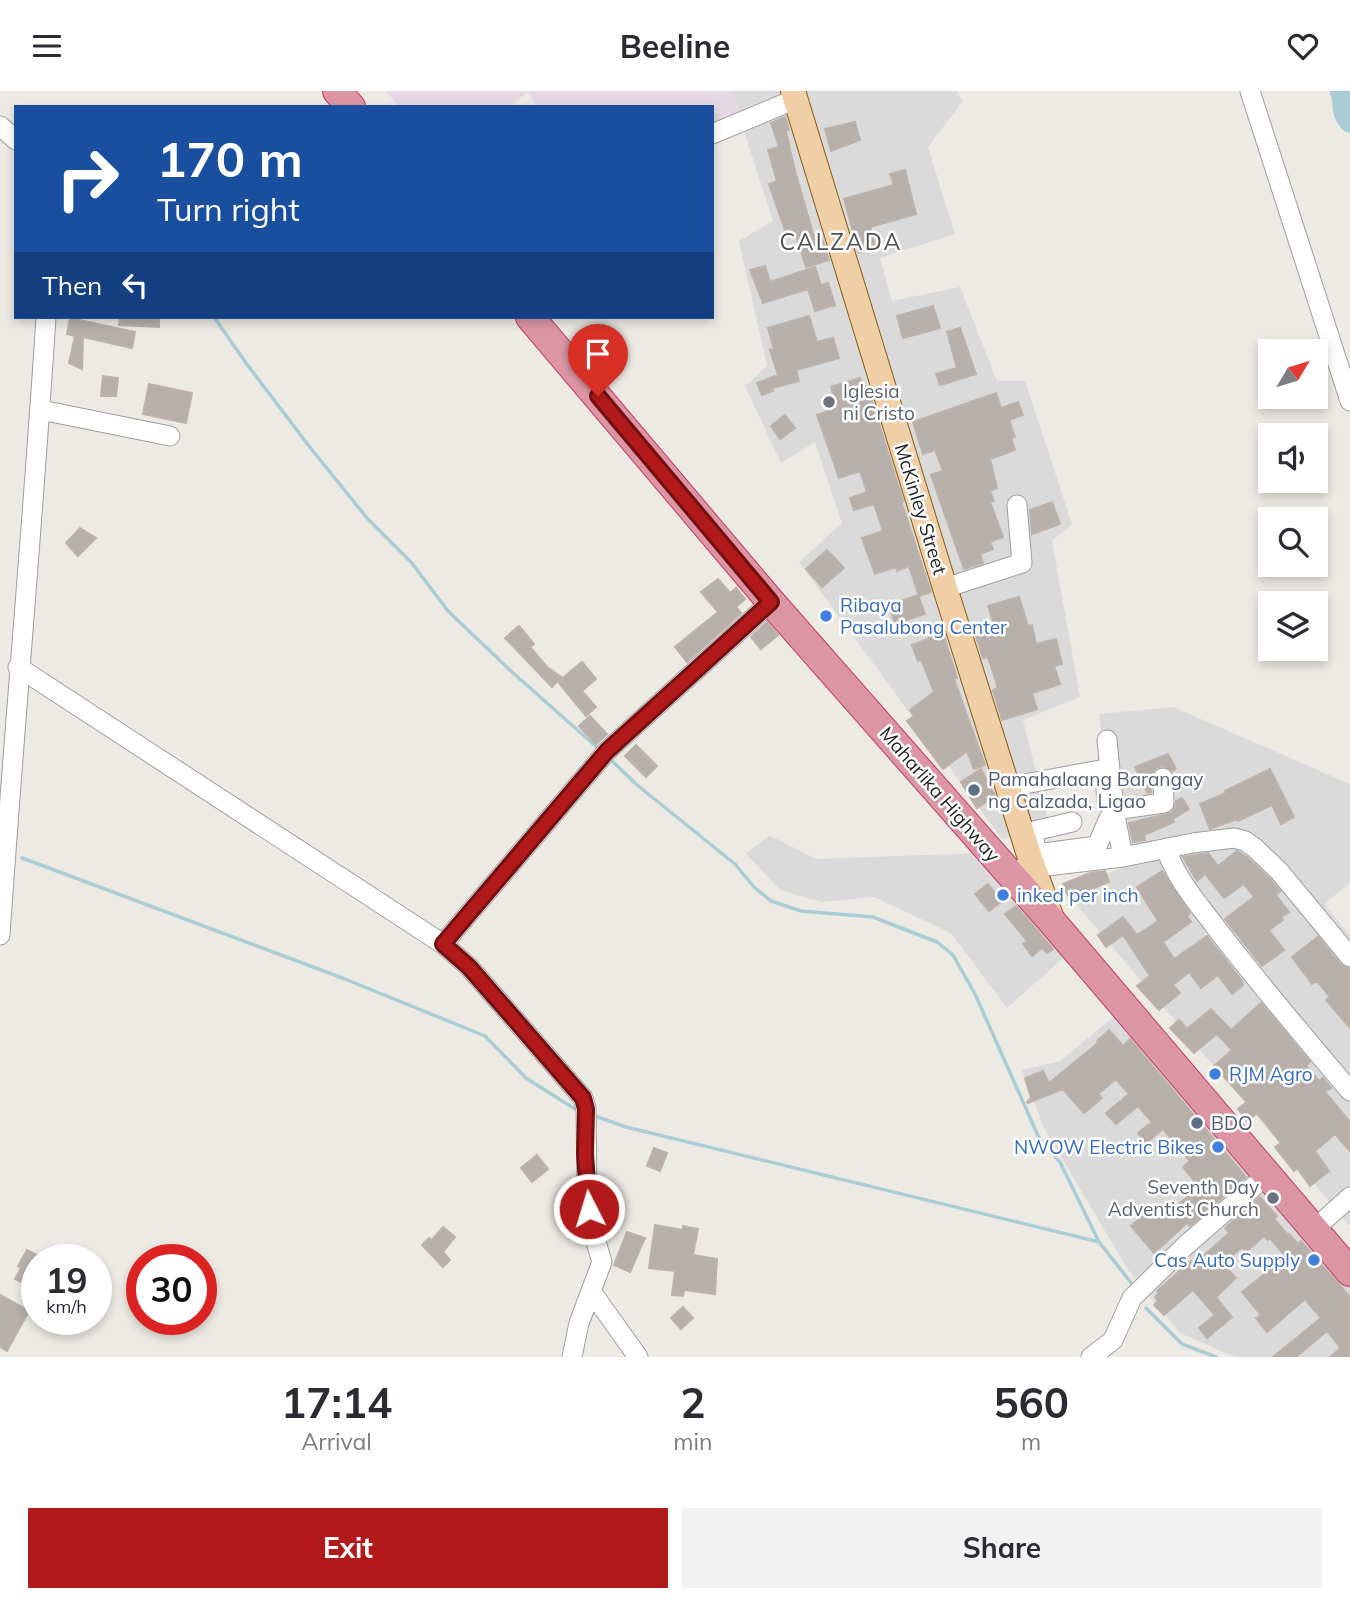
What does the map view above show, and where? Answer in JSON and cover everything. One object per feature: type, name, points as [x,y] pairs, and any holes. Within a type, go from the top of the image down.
[{"type":"highway","points":[[337,91],[349,105]]},
{"type":"highway","name":"Maharlika Highway","points":[[532,319],[771,602],[1027,862],[1054,924],[1350,1272]]},
{"type":"main road","name":"McKinley Street","points":[[795,95],[945,588],[1009,787],[1027,862]]},
{"type":"street","points":[[1250,91],[1350,401]]},
{"type":"street","points":[[714,133],[795,95]]},
{"type":"street","points":[[0,127],[14,138]]},
{"type":"street","points":[[0,935],[46,319]]},
{"type":"street","points":[[41,410],[170,436]]},
{"type":"street","points":[[945,588],[1022,563],[1017,505]]},
{"type":"street","points":[[443,944],[607,751],[771,602]]},
{"type":"street","points":[[19,667],[443,944],[469,967],[583,1098],[586,1109],[587,1192],[591,1225],[602,1262],[579,1323],[572,1357]]},
{"type":"street","points":[[1027,862],[1097,846],[1110,810],[1107,740]]},
{"type":"street","points":[[1009,787],[1100,770],[1105,776],[1110,810],[1123,857]]},
{"type":"street","points":[[1110,810],[1164,803],[1163,778]]},
{"type":"street","points":[[1027,862],[1034,831],[1072,822]]},
{"type":"street","points":[[1027,862],[1123,857],[1234,838],[1245,841],[1279,871],[1350,957]]},
{"type":"street","points":[[1166,848],[1169,859],[1189,893],[1250,974],[1350,1091]]},
{"type":"street","points":[[1091,1357],[1113,1340],[1132,1298],[1185,1246],[1267,1175]]},
{"type":"street","points":[[1313,1230],[1350,1197]]},
{"type":"street","points":[[591,1291],[638,1357]]},
{"type":"shaded area","points":[[386,91],[733,91],[743,121],[714,134],[714,105],[536,105],[528,92],[510,105],[397,105]]},
{"type":"shaded area","points":[[731,91],[957,91],[963,101],[928,147],[955,234],[880,258],[892,301],[960,287],[997,381],[1025,381],[1072,524],[1052,541],[1080,697],[1023,720],[1050,827],[1002,839],[799,562],[842,523],[815,442],[781,463],[745,386],[767,366],[739,241],[773,221]]},
{"type":"shaded area","points":[[1173,707],[1350,784],[1350,883],[1324,904],[1350,935],[1350,1226],[1063,889],[1119,869],[1099,714]]},
{"type":"shaded area","points":[[769,835],[816,859],[981,853],[1069,953],[1007,1008],[951,933],[874,897],[821,902],[780,890],[746,854]]},
{"type":"shaded area","points":[[1116,1015],[1350,1285],[1350,1357],[1235,1357],[1180,1333],[1128,1270],[1044,1128],[1022,1070],[1060,1061]]},
{"type":"building","points":[[785,117],[795,171],[815,240],[822,238],[829,260],[806,267],[796,236],[794,237],[791,228],[785,230],[769,184],[777,181],[768,150],[779,147],[771,123]]},
{"type":"building","points":[[855,122],[860,140],[831,151],[825,129]]},
{"type":"building","points":[[905,170],[916,214],[870,227],[876,248],[859,253],[844,199],[894,185],[890,174]]},
{"type":"building","points":[[765,266],[770,282],[815,267],[821,285],[828,283],[835,305],[815,311],[808,289],[763,303],[750,270]]},
{"type":"building","points":[[933,306],[940,328],[903,338],[897,316]]},
{"type":"building","points":[[809,316],[817,342],[833,338],[839,358],[796,370],[799,381],[772,388],[773,391],[762,395],[757,383],[778,375],[770,350],[774,349],[768,328]]},
{"type":"building","points":[[70,319],[135,332],[132,348],[83,337],[82,369],[69,363],[75,336],[67,334]]},
{"type":"building","points":[[120,319],[159,319],[159,327],[119,325]]},
{"type":"building","points":[[960,328],[976,374],[940,385],[936,374],[957,368],[947,332]]},
{"type":"building","points":[[103,376],[118,378],[116,396],[101,396]]},
{"type":"building","points":[[860,378],[866,399],[871,398],[931,592],[919,596],[909,566],[897,571],[896,567],[875,574],[862,538],[883,531],[874,504],[854,510],[850,498],[867,492],[860,471],[839,478],[817,415],[838,408],[831,387]]},
{"type":"building","points":[[149,384],[192,393],[186,423],[143,414]]},
{"type":"building","points":[[996,393],[1001,408],[1018,402],[1023,415],[1009,420],[1015,437],[1011,438],[1015,450],[990,459],[997,488],[990,491],[994,501],[990,502],[1003,537],[990,542],[993,549],[980,554],[983,563],[964,569],[931,475],[943,471],[935,450],[923,454],[913,422]]},
{"type":"building","points":[[785,415],[795,428],[780,439],[771,426]]},
{"type":"building","points":[[1052,502],[1060,524],[1032,534],[1030,510]]},
{"type":"building","points":[[80,528],[96,538],[78,556],[66,543]]},
{"type":"building","points":[[827,550],[844,568],[822,587],[806,569]]},
{"type":"building","points":[[718,579],[730,593],[736,588],[745,599],[736,607],[741,613],[687,662],[675,647],[718,612],[701,592]]},
{"type":"building","points":[[918,595],[925,614],[895,624],[889,605]]},
{"type":"building","points":[[1019,597],[1028,626],[1032,625],[1036,644],[1056,639],[1062,664],[1054,666],[1060,684],[1032,693],[1037,709],[1002,720],[993,690],[998,688],[988,657],[983,658],[976,636],[996,630],[988,606]]},
{"type":"building","points":[[767,622],[778,635],[761,649],[751,637]]},
{"type":"building","points":[[940,623],[957,678],[954,679],[985,765],[974,769],[967,751],[943,769],[907,721],[914,716],[910,710],[934,692],[921,659],[918,661],[912,645],[930,638],[927,628]]},
{"type":"building","points":[[519,626],[534,644],[530,647],[547,667],[561,677],[552,687],[505,638]]},
{"type":"building","points":[[582,662],[596,679],[582,691],[596,707],[586,716],[558,682]]},
{"type":"building","points":[[590,716],[607,734],[596,744],[579,726]]},
{"type":"building","points":[[636,745],[657,766],[646,777],[625,756]]},
{"type":"building","points":[[1168,754],[1176,769],[1173,771],[1163,766],[1156,768],[1151,778],[1151,792],[1148,793],[1135,767]]},
{"type":"building","points":[[981,769],[995,796],[977,808],[961,782]]},
{"type":"building","points":[[1270,769],[1294,817],[1281,824],[1272,805],[1238,821],[1237,819],[1210,829],[1200,804]]},
{"type":"building","points":[[1182,798],[1189,809],[1173,819],[1174,822],[1144,835],[1145,840],[1133,842],[1129,823],[1171,813],[1176,801]]},
{"type":"building","points":[[1237,851],[1270,879],[1280,891],[1276,895],[1289,912],[1269,930],[1284,950],[1262,966],[1225,919],[1254,897],[1244,884],[1224,898],[1205,874],[1197,881],[1183,857],[1208,853],[1218,866]]},
{"type":"building","points":[[1105,871],[1109,882],[1069,898],[1063,884],[1090,873]]},
{"type":"building","points":[[1162,871],[1190,913],[1187,916],[1191,922],[1163,942],[1174,959],[1207,936],[1242,981],[1243,985],[1232,994],[1218,975],[1201,988],[1189,972],[1173,985],[1180,993],[1159,1010],[1137,986],[1150,976],[1123,935],[1106,947],[1098,935],[1123,917],[1137,935],[1158,921],[1137,887]]},
{"type":"building","points":[[988,884],[1002,901],[989,911],[975,894]]},
{"type":"building","points":[[1016,906],[1053,949],[1047,953],[1042,948],[1032,956],[1023,944],[1027,941],[1005,914]]},
{"type":"building","points":[[1318,937],[1341,965],[1350,969],[1350,1028],[1326,1000],[1330,997],[1317,981],[1312,984],[1292,957]]},
{"type":"building","points":[[1261,1003],[1310,1062],[1306,1066],[1319,1081],[1323,1078],[1331,1088],[1325,1092],[1350,1122],[1350,1151],[1335,1134],[1315,1151],[1329,1171],[1310,1186],[1297,1168],[1294,1171],[1275,1147],[1281,1143],[1257,1113],[1247,1121],[1238,1109],[1247,1102],[1214,1066],[1232,1050],[1217,1034],[1194,1053],[1170,1028],[1179,1020],[1187,1029],[1211,1009],[1231,1030]]},
{"type":"building","points":[[1109,1030],[1123,1046],[1130,1039],[1246,1177],[1190,1226],[1187,1223],[1154,1253],[1131,1226],[1145,1214],[1151,1221],[1158,1215],[1161,1219],[1199,1187],[1183,1167],[1190,1161],[1163,1129],[1146,1143],[1138,1133],[1152,1122],[1138,1106],[1116,1124],[1106,1113],[1129,1094],[1116,1079],[1098,1094],[1102,1098],[1084,1113],[1063,1089],[1027,1102],[1031,1098],[1025,1078],[1043,1071],[1049,1083],[1098,1043]]},
{"type":"building","points":[[654,1148],[667,1153],[660,1171],[647,1166]]},
{"type":"building","points":[[537,1155],[548,1169],[532,1182],[521,1168]]},
{"type":"building","points":[[1260,1197],[1277,1216],[1274,1219],[1288,1235],[1298,1244],[1301,1241],[1350,1297],[1350,1357],[1330,1357],[1341,1348],[1327,1331],[1296,1357],[1273,1357],[1321,1318],[1305,1299],[1267,1332],[1256,1318],[1261,1315],[1242,1292],[1286,1257],[1270,1238],[1268,1240],[1264,1236],[1246,1252],[1242,1247],[1223,1264],[1236,1278],[1216,1297],[1232,1317],[1207,1338],[1199,1328],[1215,1315],[1193,1290],[1164,1315],[1154,1305],[1158,1301],[1155,1297],[1159,1293],[1157,1291],[1191,1261],[1194,1264],[1229,1233],[1225,1228]]},
{"type":"building","points":[[655,1225],[683,1230],[683,1226],[698,1229],[693,1255],[717,1259],[715,1294],[684,1290],[683,1296],[672,1295],[675,1271],[649,1268]]},
{"type":"building","points":[[443,1227],[455,1237],[443,1252],[450,1260],[443,1267],[422,1245],[429,1238],[432,1240]]},
{"type":"building","points":[[627,1232],[645,1238],[630,1272],[614,1265]]},
{"type":"building","points":[[21,1268],[21,1282],[15,1279]]},
{"type":"building","points":[[0,1295],[21,1307],[21,1326],[7,1351],[0,1347]]},
{"type":"building","points":[[683,1307],[693,1318],[681,1329],[671,1318]]},
{"type":"waterway","points":[[1341,91],[1345,112],[1350,121]]},
{"type":"waterway","points":[[215,319],[309,446],[367,518],[411,562],[448,611],[600,750]]},
{"type":"waterway","points":[[608,757],[637,785],[735,864],[754,887],[771,901],[801,911],[873,917],[937,942],[953,955],[975,994],[1040,1140],[1060,1162],[1099,1242],[1132,1284]]},
{"type":"waterway","points":[[22,858],[345,979],[485,1036],[526,1078],[578,1111]]},
{"type":"waterway","points":[[592,1115],[626,1127],[1099,1242]]},
{"type":"waterway","points":[[1146,1308],[1182,1344],[1216,1357]]},
{"type":"place","name":"Iglesia ni Cristo","points":[[829,402]]},
{"type":"place","name":"Ribaya Pasalubong Center","points":[[826,616]]},
{"type":"place","name":"Pamahalaang Barangay ng Calzada, Ligao","points":[[974,790]]},
{"type":"place","name":"inked per inch","points":[[1003,895]]},
{"type":"place","name":"RJM Agro","points":[[1215,1074]]},
{"type":"place","name":"BDO","points":[[1197,1123]]},
{"type":"place","name":"NWOW Electric Bikes","points":[[1218,1147]]},
{"type":"place","name":"Seventh Day Adventist Church","points":[[1273,1198]]},
{"type":"place","name":"Cas Auto Supply","points":[[1314,1260]]},
{"type":"district","name":"CALZADA","points":[[841,241]]},
{"type":"route","points":[[589,1209],[585,1154],[586,1109],[583,1098],[469,967],[443,944],[607,751],[771,602],[598,396]]}]
